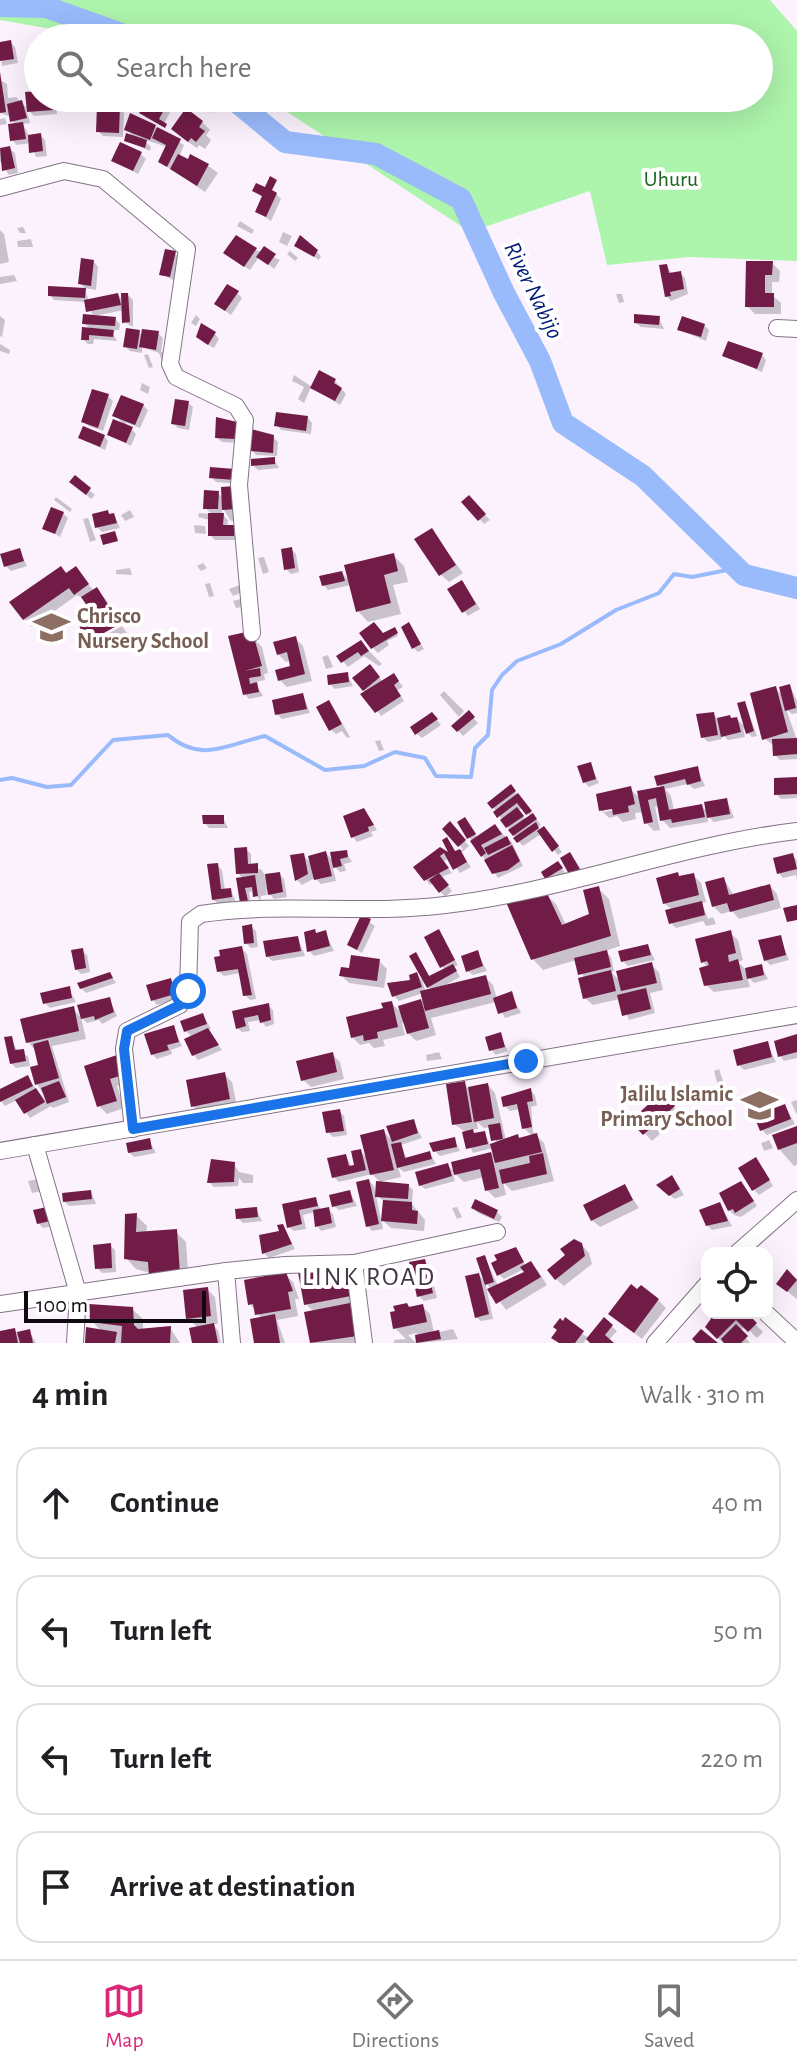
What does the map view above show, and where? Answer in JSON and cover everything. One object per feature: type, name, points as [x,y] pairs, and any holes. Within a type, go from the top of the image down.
[{"type":"street","points":[[0,188],[64,171],[103,179],[187,249],[170,364],[176,377],[236,406],[245,420],[239,485],[252,633]]},
{"type":"street","points":[[777,328],[797,329]]},
{"type":"street","points":[[133,1129],[124,1049],[127,1031],[180,1005],[188,991],[190,922],[201,914],[444,906],[562,884],[683,850],[797,831]]},
{"type":"street","points":[[0,1151],[797,1015]]},
{"type":"street","points":[[35,1145],[78,1293],[75,1343]]},
{"type":"street","points":[[744,1247],[797,1200]]},
{"type":"street","points":[[0,1304],[226,1271],[354,1263],[497,1232]]},
{"type":"street","points":[[354,1263],[364,1343]]},
{"type":"street","points":[[226,1271],[232,1343]]},
{"type":"street","points":[[655,1343],[701,1291]]},
{"type":"street","points":[[772,1319],[797,1342]]},
{"type":"green space","name":"Uhuru","points":[[0,0],[770,0],[797,31],[797,261],[690,257],[607,265],[590,191],[470,232],[287,112],[773,112],[773,24],[24,24],[0,20]]},
{"type":"building","points":[[11,40],[14,59],[0,61],[0,42]]},
{"type":"building","points":[[0,72],[6,112],[0,113]]},
{"type":"building","points":[[22,100],[27,118],[10,122],[7,104]]},
{"type":"building","points":[[97,112],[120,112],[119,133],[96,132]]},
{"type":"building","points":[[163,112],[159,119],[167,124],[165,128],[139,113]]},
{"type":"building","points":[[183,112],[191,112],[203,121],[199,127],[205,131],[196,142],[191,138],[188,142],[171,129]]},
{"type":"building","points":[[130,113],[156,125],[150,140],[124,130]]},
{"type":"building","points":[[23,122],[26,139],[10,141],[8,124]]},
{"type":"building","points":[[157,127],[181,139],[167,167],[158,162],[166,145],[152,138]]},
{"type":"building","points":[[41,133],[43,151],[29,153],[28,135]]},
{"type":"building","points":[[126,133],[147,140],[145,148],[124,141]]},
{"type":"building","points":[[120,142],[142,152],[133,171],[111,161]]},
{"type":"building","points":[[10,146],[15,168],[2,171],[0,148]]},
{"type":"building","points":[[178,154],[188,159],[190,154],[209,164],[197,186],[170,169]]},
{"type":"building","points":[[270,176],[277,180],[272,190],[277,193],[266,217],[255,212],[262,196],[252,191],[256,183],[265,187]]},
{"type":"building","points":[[236,235],[257,248],[244,267],[223,253]]},
{"type":"building","points":[[300,235],[318,250],[314,257],[294,246]]},
{"type":"building","points":[[264,246],[276,254],[268,265],[256,257]]},
{"type":"building","points":[[165,249],[176,251],[170,277],[159,275]]},
{"type":"building","points":[[81,258],[94,260],[91,286],[78,284]]},
{"type":"building","points":[[746,261],[773,261],[772,275],[765,275],[765,293],[774,293],[774,307],[745,307]]},
{"type":"building","points":[[667,264],[669,273],[681,271],[684,289],[670,292],[671,296],[665,297],[659,265]]},
{"type":"building","points":[[227,284],[239,291],[225,311],[214,304]]},
{"type":"building","points":[[48,286],[86,288],[85,298],[48,296]]},
{"type":"building","points":[[118,293],[121,305],[86,312],[84,300]]},
{"type":"building","points":[[121,293],[128,293],[130,322],[122,323]]},
{"type":"building","points":[[83,314],[116,317],[115,326],[82,324]]},
{"type":"building","points":[[634,314],[660,316],[659,325],[634,323]]},
{"type":"building","points":[[682,316],[705,324],[701,337],[677,330]]},
{"type":"building","points":[[201,323],[216,332],[208,345],[196,337]]},
{"type":"building","points":[[82,327],[114,330],[113,337],[89,335],[89,340],[81,340]]},
{"type":"building","points":[[126,328],[140,330],[137,349],[123,347]]},
{"type":"building","points":[[142,329],[159,331],[156,350],[139,347]]},
{"type":"building","points":[[728,341],[763,353],[757,369],[722,356]]},
{"type":"building","points":[[319,370],[336,379],[334,383],[342,388],[335,401],[310,388]]},
{"type":"building","points":[[92,389],[109,394],[98,428],[81,422]]},
{"type":"building","points":[[121,395],[144,404],[135,425],[112,416]]},
{"type":"building","points":[[175,399],[189,401],[185,426],[171,424]]},
{"type":"building","points":[[276,412],[308,416],[306,431],[274,426]]},
{"type":"building","points":[[216,417],[237,422],[236,439],[215,438]]},
{"type":"building","points":[[113,419],[133,427],[126,443],[107,435]]},
{"type":"building","points":[[83,426],[105,435],[100,447],[78,438]]},
{"type":"building","points":[[251,429],[274,435],[273,453],[250,451]]},
{"type":"building","points":[[275,457],[275,464],[251,466],[251,459]]},
{"type":"building","points":[[210,467],[235,469],[235,480],[209,478]]},
{"type":"building","points":[[75,475],[91,488],[86,495],[69,482]]},
{"type":"building","points":[[235,486],[236,509],[222,510],[221,487]]},
{"type":"building","points":[[204,490],[219,491],[218,509],[203,509]]},
{"type":"building","points":[[469,495],[486,514],[478,521],[461,502]]},
{"type":"building","points":[[51,507],[64,512],[55,534],[42,529]]},
{"type":"building","points":[[108,510],[109,514],[114,513],[117,523],[95,528],[92,514]]},
{"type":"building","points":[[208,513],[224,513],[223,525],[234,525],[234,536],[208,536]]},
{"type":"building","points":[[432,528],[456,565],[439,576],[414,539]]},
{"type":"building","points":[[115,531],[118,541],[103,545],[100,535]]},
{"type":"building","points":[[292,547],[295,568],[284,570],[281,549]]},
{"type":"building","points":[[20,548],[24,561],[4,567],[0,554]]},
{"type":"building","points":[[394,553],[398,571],[384,575],[391,603],[356,612],[344,565]]},
{"type":"building","points":[[61,566],[66,573],[76,566],[89,584],[74,595],[69,588],[23,620],[9,602]]},
{"type":"building","points":[[342,571],[345,581],[322,586],[319,576]]},
{"type":"building","points":[[462,580],[476,604],[462,613],[447,589]]},
{"type":"building","points":[[97,587],[120,624],[86,643],[79,625],[94,616],[81,597]]},
{"type":"building","points":[[374,622],[383,633],[395,627],[398,633],[371,649],[359,633]]},
{"type":"building","points":[[409,622],[421,644],[412,649],[401,627]]},
{"type":"building","points":[[246,632],[254,637],[262,666],[244,671],[260,668],[261,676],[249,678],[250,684],[257,682],[259,692],[243,695],[228,636]]},
{"type":"building","points":[[296,636],[305,674],[278,681],[275,670],[290,666],[287,652],[277,655],[273,642]]},
{"type":"building","points":[[361,640],[369,651],[361,656],[358,652],[341,663],[336,656]]},
{"type":"building","points":[[370,664],[380,677],[363,691],[352,678]]},
{"type":"building","points":[[348,672],[349,682],[328,685],[327,675]]},
{"type":"building","points":[[394,673],[399,681],[394,685],[401,696],[375,713],[360,694]]},
{"type":"building","points":[[790,684],[796,708],[785,711],[779,687]]},
{"type":"building","points":[[776,686],[788,732],[762,740],[750,693]]},
{"type":"building","points":[[303,693],[307,709],[275,715],[272,700]]},
{"type":"building","points":[[329,700],[342,724],[329,731],[316,707]]},
{"type":"building","points":[[745,701],[754,731],[746,734],[737,703]]},
{"type":"building","points":[[469,710],[475,717],[457,732],[451,726]]},
{"type":"building","points":[[432,712],[438,719],[415,735],[410,727]]},
{"type":"building","points":[[714,712],[718,735],[701,738],[696,714]]},
{"type":"building","points":[[730,715],[731,718],[737,717],[741,732],[721,737],[717,718]]},
{"type":"building","points":[[797,738],[797,754],[773,756],[772,739]]},
{"type":"building","points":[[591,762],[596,779],[583,783],[577,766]]},
{"type":"building","points":[[698,766],[701,781],[687,785],[685,779],[657,786],[654,776]]},
{"type":"building","points":[[797,777],[797,794],[774,795],[774,778]]},
{"type":"building","points":[[511,784],[516,791],[492,809],[487,803]]},
{"type":"building","points":[[631,786],[635,804],[628,806],[629,812],[613,815],[612,809],[599,811],[596,794]]},
{"type":"building","points":[[664,786],[669,810],[702,804],[705,817],[672,823],[671,819],[660,821],[656,798],[648,800],[653,822],[644,824],[637,791]]},
{"type":"building","points":[[518,793],[532,811],[526,815],[517,803],[497,818],[493,812]]},
{"type":"building","points":[[727,798],[730,814],[707,818],[704,802]]},
{"type":"building","points":[[517,807],[524,816],[506,828],[500,820]]},
{"type":"building","points":[[364,808],[374,825],[368,827],[369,831],[351,838],[343,816]]},
{"type":"building","points":[[533,813],[537,819],[513,836],[508,830]]},
{"type":"building","points":[[202,815],[224,815],[224,824],[203,824]]},
{"type":"building","points":[[465,817],[476,834],[467,839],[457,822]]},
{"type":"building","points":[[450,821],[466,840],[458,847],[442,829]]},
{"type":"building","points":[[536,822],[539,828],[517,843],[513,838]]},
{"type":"building","points":[[495,824],[502,834],[481,845],[486,853],[481,857],[470,841]]},
{"type":"building","points":[[544,826],[559,846],[552,852],[537,831]]},
{"type":"building","points":[[507,836],[511,844],[488,855],[484,848]]},
{"type":"building","points":[[447,837],[455,851],[460,849],[467,862],[453,870],[444,853],[440,856],[449,868],[424,881],[413,867],[440,847],[448,852],[442,840]]},
{"type":"building","points":[[512,845],[520,861],[508,870],[492,874],[484,860]]},
{"type":"building","points":[[247,847],[248,864],[258,863],[258,873],[236,874],[234,848]]},
{"type":"building","points":[[347,850],[348,857],[340,859],[342,866],[333,868],[330,852]]},
{"type":"building","points":[[326,851],[332,876],[314,880],[308,856]]},
{"type":"building","points":[[570,852],[580,869],[570,876],[560,858]]},
{"type":"building","points":[[304,853],[308,874],[295,881],[290,855]]},
{"type":"building","points":[[793,853],[797,869],[777,874],[773,858]]},
{"type":"building","points":[[558,861],[563,868],[545,879],[541,872]]},
{"type":"building","points":[[218,863],[221,889],[231,888],[232,897],[212,900],[207,864]]},
{"type":"building","points":[[280,872],[283,892],[268,895],[265,874]]},
{"type":"building","points":[[678,872],[679,876],[694,873],[699,895],[663,904],[656,878]]},
{"type":"building","points":[[439,873],[449,885],[439,893],[429,880]]},
{"type":"building","points":[[255,875],[258,896],[253,897],[252,887],[245,888],[248,901],[240,903],[236,878]]},
{"type":"building","points":[[724,877],[729,895],[770,884],[774,900],[730,912],[727,903],[712,907],[705,882]]},
{"type":"building","points":[[599,886],[611,936],[531,960],[506,902],[546,891],[562,925],[589,914],[583,890]]},
{"type":"building","points":[[702,901],[705,915],[669,924],[665,910]]},
{"type":"building","points":[[797,905],[797,920],[787,922],[783,908]]},
{"type":"building","points":[[361,915],[371,919],[357,950],[347,945]]},
{"type":"building","points":[[252,924],[254,943],[244,944],[242,926]]},
{"type":"building","points":[[315,929],[316,933],[326,930],[330,946],[307,952],[304,932]]},
{"type":"building","points":[[439,929],[455,960],[440,968],[424,937]]},
{"type":"building","points":[[731,930],[736,953],[728,955],[729,962],[738,959],[743,980],[704,986],[699,968],[709,965],[707,961],[701,963],[695,939]]},
{"type":"building","points":[[781,935],[786,955],[764,961],[758,940]]},
{"type":"building","points":[[298,936],[301,951],[266,957],[263,941]]},
{"type":"building","points":[[648,944],[651,955],[621,962],[618,951]]},
{"type":"building","points":[[242,946],[252,995],[243,996],[238,969],[217,972],[214,957],[220,956],[219,950]]},
{"type":"building","points":[[83,948],[86,968],[75,970],[71,950]]},
{"type":"building","points":[[478,950],[483,966],[466,972],[461,956]]},
{"type":"building","points":[[607,950],[611,967],[578,975],[574,958]]},
{"type":"building","points":[[416,952],[429,976],[453,964],[457,971],[427,988],[409,956]]},
{"type":"building","points":[[351,955],[380,959],[377,981],[339,976],[341,967],[349,968]]},
{"type":"building","points":[[652,962],[657,983],[621,991],[616,971]]},
{"type":"building","points":[[762,964],[764,975],[747,979],[745,968]]},
{"type":"building","points":[[611,970],[616,991],[583,999],[578,978]]},
{"type":"building","points":[[110,972],[113,978],[80,989],[77,983]]},
{"type":"building","points":[[417,972],[422,987],[392,997],[387,983],[410,980],[409,975]]},
{"type":"building","points":[[486,975],[491,994],[425,1011],[420,991]]},
{"type":"building","points":[[171,978],[175,994],[151,1001],[146,985]]},
{"type":"building","points":[[70,986],[72,998],[43,1004],[40,993]]},
{"type":"building","points":[[646,988],[651,1009],[622,1016],[617,995]]},
{"type":"building","points":[[512,991],[517,1008],[498,1014],[493,998]]},
{"type":"building","points":[[110,997],[114,1012],[95,1020],[94,1016],[81,1019],[77,1005]]},
{"type":"building","points":[[421,999],[429,1028],[407,1034],[398,1006]]},
{"type":"building","points":[[392,1001],[398,1027],[377,1032],[378,1038],[364,1041],[363,1035],[351,1038],[346,1017],[383,1008],[381,1003]]},
{"type":"building","points":[[269,1003],[271,1020],[260,1023],[258,1015],[244,1018],[246,1026],[236,1029],[232,1011]]},
{"type":"building","points":[[74,1006],[79,1031],[26,1043],[20,1019]]},
{"type":"building","points":[[203,1013],[207,1024],[184,1032],[180,1021]]},
{"type":"building","points":[[174,1025],[179,1042],[167,1045],[169,1050],[151,1055],[144,1034]]},
{"type":"building","points":[[208,1028],[219,1045],[192,1056],[184,1039]]},
{"type":"building","points":[[501,1032],[505,1047],[489,1051],[485,1037]]},
{"type":"building","points":[[797,1034],[797,1052],[778,1057],[774,1041]]},
{"type":"building","points":[[12,1036],[15,1050],[24,1049],[26,1061],[10,1064],[4,1037]]},
{"type":"building","points":[[48,1040],[59,1078],[35,1085],[30,1067],[38,1065],[33,1044]]},
{"type":"building","points":[[768,1041],[772,1057],[737,1066],[733,1050]]},
{"type":"building","points":[[333,1052],[337,1072],[301,1081],[296,1061]]},
{"type":"building","points":[[117,1055],[123,1075],[110,1079],[117,1101],[97,1107],[84,1066]]},
{"type":"building","points":[[225,1072],[230,1099],[191,1107],[186,1080]]},
{"type":"building","points":[[28,1075],[33,1086],[0,1102],[0,1089]]},
{"type":"building","points":[[59,1081],[66,1097],[47,1104],[41,1088]]},
{"type":"building","points":[[465,1081],[472,1122],[452,1125],[446,1084]]},
{"type":"building","points":[[488,1083],[494,1118],[474,1122],[468,1087]]},
{"type":"building","points":[[36,1088],[45,1102],[24,1114],[15,1100]]},
{"type":"building","points":[[531,1088],[533,1101],[527,1102],[532,1127],[522,1129],[517,1104],[503,1107],[501,1097]]},
{"type":"building","points":[[662,1092],[675,1106],[643,1135],[630,1121]]},
{"type":"building","points":[[785,1104],[791,1119],[760,1131],[754,1116]]},
{"type":"building","points":[[340,1109],[344,1131],[326,1133],[322,1112]]},
{"type":"building","points":[[414,1119],[418,1133],[392,1142],[386,1126]]},
{"type":"building","points":[[500,1123],[503,1139],[491,1141],[488,1125]]},
{"type":"building","points":[[797,1126],[797,1143],[778,1150],[772,1135]]},
{"type":"building","points":[[384,1129],[394,1170],[370,1175],[360,1135]]},
{"type":"building","points":[[473,1129],[474,1133],[485,1131],[488,1144],[466,1149],[462,1132]]},
{"type":"building","points":[[537,1133],[542,1152],[495,1163],[490,1144],[518,1134],[519,1138]]},
{"type":"building","points":[[455,1137],[457,1147],[433,1152],[429,1143]]},
{"type":"building","points":[[150,1138],[152,1149],[128,1153],[126,1143]]},
{"type":"building","points":[[401,1142],[405,1158],[430,1151],[432,1159],[397,1168],[391,1144]]},
{"type":"building","points":[[361,1149],[366,1170],[332,1178],[327,1158],[346,1154],[349,1166],[354,1165],[351,1151]]},
{"type":"building","points":[[491,1152],[499,1188],[485,1191],[480,1169],[454,1175],[451,1162]]},
{"type":"building","points":[[543,1153],[547,1174],[502,1184],[499,1170],[530,1163],[529,1156]]},
{"type":"building","points":[[756,1157],[770,1180],[752,1191],[738,1168]]},
{"type":"building","points":[[211,1159],[235,1162],[234,1182],[207,1183]]},
{"type":"building","points":[[448,1163],[452,1176],[419,1186],[415,1172]]},
{"type":"building","points":[[672,1175],[680,1189],[669,1196],[656,1185]]},
{"type":"building","points":[[369,1179],[379,1224],[366,1227],[356,1182]]},
{"type":"building","points":[[376,1181],[409,1184],[408,1199],[375,1197]]},
{"type":"building","points":[[741,1181],[754,1201],[735,1213],[733,1209],[728,1211],[719,1193]]},
{"type":"building","points":[[625,1184],[633,1200],[591,1221],[583,1205]]},
{"type":"building","points":[[91,1190],[92,1199],[63,1202],[62,1193]]},
{"type":"building","points":[[350,1190],[353,1202],[332,1207],[329,1195]]},
{"type":"building","points":[[316,1197],[318,1206],[299,1210],[302,1224],[287,1228],[282,1204]]},
{"type":"building","points":[[475,1199],[498,1210],[494,1219],[471,1208]]},
{"type":"building","points":[[383,1200],[412,1202],[412,1210],[418,1211],[417,1224],[381,1221]]},
{"type":"building","points":[[720,1202],[728,1221],[706,1226],[699,1210]]},
{"type":"building","points":[[47,1207],[50,1221],[37,1224],[33,1210]]},
{"type":"building","points":[[257,1207],[258,1217],[236,1219],[235,1209]]},
{"type":"building","points":[[329,1207],[332,1223],[315,1227],[313,1210]]},
{"type":"building","points":[[137,1213],[136,1232],[177,1229],[180,1274],[149,1276],[148,1262],[124,1259],[125,1214]]},
{"type":"building","points":[[283,1224],[292,1244],[262,1254],[259,1235],[279,1231],[277,1225]]},
{"type":"building","points":[[574,1239],[582,1243],[585,1256],[555,1280],[547,1270],[565,1255],[560,1249]]},
{"type":"building","points":[[111,1243],[112,1268],[95,1269],[93,1245]]},
{"type":"building","points":[[516,1247],[524,1262],[497,1276],[491,1263],[497,1260],[494,1255]]},
{"type":"building","points":[[485,1255],[494,1282],[485,1285],[476,1258]]},
{"type":"building","points":[[425,1259],[433,1293],[417,1297],[409,1262]]},
{"type":"building","points":[[531,1261],[541,1277],[496,1304],[487,1289],[524,1272],[520,1267]]},
{"type":"building","points":[[327,1266],[328,1272],[346,1269],[351,1296],[304,1305],[298,1272]]},
{"type":"building","points":[[787,1269],[797,1280],[787,1292],[776,1284]]},
{"type":"building","points":[[286,1272],[293,1291],[288,1292],[291,1309],[255,1315],[253,1304],[248,1305],[244,1280]]},
{"type":"building","points":[[479,1273],[489,1314],[475,1318],[465,1276]]},
{"type":"building","points":[[631,1284],[637,1289],[641,1285],[659,1299],[634,1333],[608,1314]]},
{"type":"building","points":[[208,1287],[211,1316],[186,1319],[183,1290]]},
{"type":"building","points":[[350,1303],[357,1336],[310,1343],[304,1312]]},
{"type":"building","points":[[407,1303],[409,1307],[423,1304],[427,1322],[393,1329],[390,1312],[395,1311],[393,1306]]},
{"type":"building","points":[[89,1304],[133,1307],[134,1325],[138,1329],[171,1326],[170,1343],[121,1343],[122,1326],[90,1322]]},
{"type":"building","points":[[275,1314],[280,1343],[254,1343],[250,1319]]},
{"type":"building","points":[[565,1317],[584,1331],[575,1343],[559,1343],[551,1338],[557,1330],[553,1327],[560,1318],[563,1321]]},
{"type":"building","points":[[604,1317],[613,1325],[605,1335],[614,1343],[590,1343],[586,1339]]},
{"type":"building","points":[[711,1319],[753,1319],[757,1323],[748,1332],[736,1320],[717,1339],[705,1327]]},
{"type":"building","points":[[214,1323],[218,1343],[192,1343],[189,1328]]},
{"type":"building","points":[[736,1324],[748,1336],[741,1343],[724,1343],[721,1339]]},
{"type":"building","points":[[86,1327],[117,1332],[115,1343],[85,1343]]},
{"type":"building","points":[[15,1328],[18,1343],[0,1343],[0,1331]]},
{"type":"building","points":[[30,1329],[33,1343],[20,1343],[17,1332]]},
{"type":"building","points":[[701,1329],[718,1343],[696,1343],[692,1339]]},
{"type":"building","points":[[439,1330],[441,1339],[416,1343],[415,1335]]},
{"type":"waterway","name":"River Nabijo","points":[[0,6],[46,7],[94,24]]},
{"type":"waterway","name":"River Nabijo","points":[[249,112],[285,142],[376,154],[461,199],[504,293],[540,361],[563,423],[643,476],[744,575],[797,588]]},
{"type":"waterway","points":[[0,780],[12,778],[47,787],[71,785],[113,740],[168,735],[180,744],[204,750],[265,736],[325,770],[364,766],[395,752],[425,758],[436,776],[471,777],[475,748],[488,735],[492,690],[517,661],[561,644],[616,610],[659,593],[674,574],[692,577],[737,568]]},
{"type":"place","name":"Chrisco Nursery School","points":[[51,628]]},
{"type":"place","name":"Jalilu Islamic Primary School","points":[[759,1106]]},
{"type":"district","name":"LINK ROAD","points":[[369,1276]]},
{"type":"route","points":[[188,991],[180,1005],[127,1031],[124,1049],[133,1129],[526,1061]]}]
